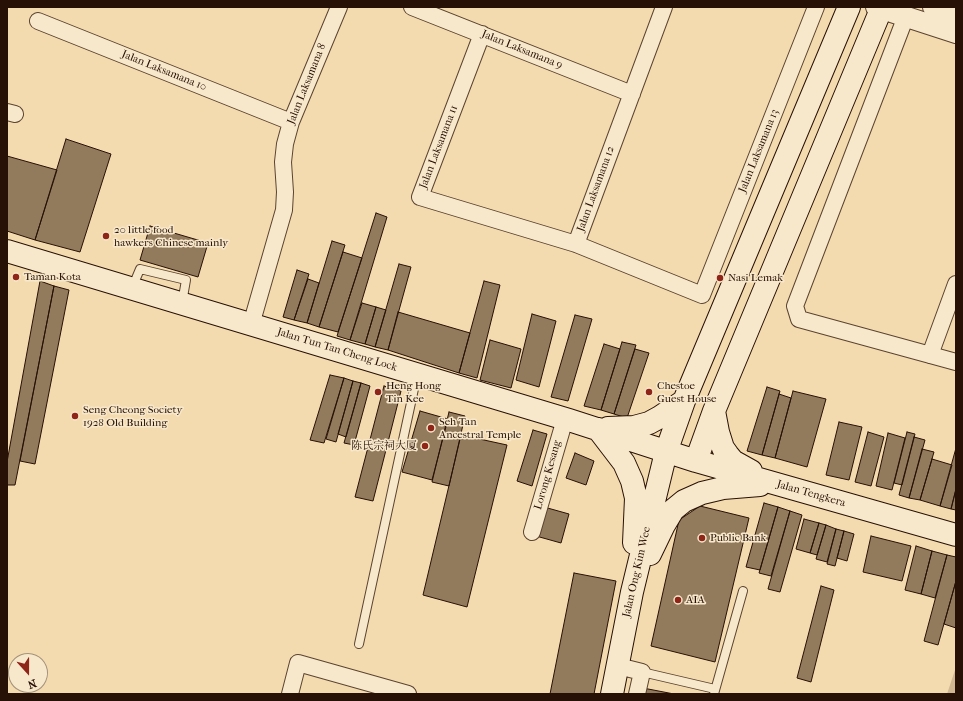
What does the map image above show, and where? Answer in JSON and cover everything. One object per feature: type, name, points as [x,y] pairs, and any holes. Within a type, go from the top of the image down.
[{"type":"main road","name":"Jalan Ong Kim Wee","points":[[612,694],[632,592],[666,452],[684,401],[849,7]]},
{"type":"main road","points":[[696,461],[714,411],[880,8]]},
{"type":"main road","name":"Jalan Tun Tan Cheng Lock","points":[[7,251],[598,429],[666,452]]},
{"type":"main road","points":[[598,429],[634,427],[660,417],[684,401]]},
{"type":"main road","points":[[714,411],[723,448],[733,461],[775,484]]},
{"type":"main road","points":[[598,429],[624,463],[632,481],[636,498],[632,592]]},
{"type":"main road","name":"Jalan Tengkera","points":[[666,452],[956,535]]},
{"type":"main road","points":[[632,592],[664,525],[674,510],[684,501],[702,493],[723,488],[775,484]]},
{"type":"street","name":"Jalan Laksamana 8","points":[[250,324],[284,210],[285,192],[283,162],[285,144],[291,122],[339,7]]},
{"type":"street","name":"Jalan Laksamana 9","points":[[412,7],[632,94]]},
{"type":"street","name":"Jalan Laksamana 12","points":[[664,7],[576,244],[702,294]]},
{"type":"street","name":"Jalan Laksamana 13","points":[[702,294],[816,7]]},
{"type":"street","points":[[933,7],[956,16]]},
{"type":"street","points":[[880,8],[956,33]]},
{"type":"street","points":[[906,16],[795,306],[799,319],[956,362]]},
{"type":"street","name":"Jalan Laksamana 10","points":[[38,21],[291,122]]},
{"type":"street","name":"Jalan Laksamana 11","points":[[482,34],[420,197],[576,244]]},
{"type":"street","points":[[930,355],[956,284]]},
{"type":"street","name":"Lorong Kesang","points":[[532,532],[565,419]]},
{"type":"street","points":[[290,694],[298,663],[408,694]]},
{"type":"street","points":[[618,666],[642,672],[637,694]]},
{"type":"lane","points":[[359,644],[417,374]]},
{"type":"lane","points":[[642,672],[714,692],[743,591]]},
{"type":"shaded area","points":[[956,667],[956,694],[947,694]]},
{"type":"building","points":[[66,139],[111,154],[80,252],[35,240]]},
{"type":"building","points":[[7,156],[57,170],[35,240],[7,231]]},
{"type":"building","points":[[376,213],[387,217],[350,340],[337,336]]},
{"type":"building","points":[[150,226],[208,243],[198,277],[140,260]]},
{"type":"building","points":[[332,241],[345,245],[319,327],[307,323]]},
{"type":"building","points":[[343,252],[362,258],[338,332],[319,327]]},
{"type":"building","points":[[399,264],[411,267],[388,350],[375,347]]},
{"type":"building","points":[[297,270],[309,274],[294,320],[283,317]]},
{"type":"building","points":[[308,279],[319,283],[307,323],[294,320]]},
{"type":"building","points":[[40,281],[54,286],[15,485],[7,485],[7,462]]},
{"type":"building","points":[[484,281],[500,285],[477,378],[459,373]]},
{"type":"building","points":[[54,286],[69,290],[35,464],[20,461]]},
{"type":"building","points":[[362,303],[376,307],[365,344],[350,340]]},
{"type":"building","points":[[376,307],[386,310],[375,347],[365,344]]},
{"type":"building","points":[[398,312],[470,333],[459,373],[388,350]]},
{"type":"building","points":[[532,314],[556,321],[539,387],[516,380]]},
{"type":"building","points":[[575,315],[592,319],[568,401],[551,397]]},
{"type":"building","points":[[490,340],[521,349],[511,388],[480,380]]},
{"type":"building","points":[[622,342],[636,345],[614,414],[601,410]]},
{"type":"building","points":[[604,344],[620,349],[601,410],[584,406]]},
{"type":"building","points":[[635,349],[649,353],[627,418],[614,414]]},
{"type":"building","points":[[330,375],[344,378],[324,443],[310,440]]},
{"type":"building","points":[[344,378],[353,381],[336,442],[326,439]]},
{"type":"building","points":[[353,381],[361,383],[346,437],[338,434]]},
{"type":"building","points":[[361,383],[370,386],[354,445],[344,443]]},
{"type":"building","points":[[384,386],[401,391],[373,501],[355,497]]},
{"type":"building","points":[[767,387],[780,391],[762,455],[747,451]]},
{"type":"building","points":[[793,391],[826,399],[807,467],[775,458]]},
{"type":"building","points":[[779,394],[791,398],[775,458],[762,455]]},
{"type":"building","name":"陈氏宗祠大厦","points":[[420,411],[448,419],[432,480],[402,472]]},
{"type":"building","points":[[449,412],[465,416],[449,486],[432,482]]},
{"type":"building","points":[[839,422],[862,427],[849,480],[826,475]]},
{"type":"building","points":[[533,430],[547,434],[532,486],[517,481]]},
{"type":"building","points":[[868,432],[884,437],[871,486],[855,482]]},
{"type":"building","points":[[907,432],[915,434],[902,485],[894,483]]},
{"type":"building","points":[[888,433],[905,438],[892,490],[876,486]]},
{"type":"building","points":[[461,435],[507,445],[467,607],[423,595]]},
{"type":"building","points":[[914,437],[925,440],[909,498],[899,495]]},
{"type":"building","points":[[956,448],[956,489],[951,509],[940,506]]},
{"type":"building","points":[[922,449],[934,452],[920,500],[909,498]]},
{"type":"building","points":[[575,453],[594,461],[586,485],[566,478]]},
{"type":"building","points":[[932,459],[952,465],[940,506],[920,500]]},
{"type":"building","points":[[956,489],[956,510],[951,509]]},
{"type":"building","points":[[764,503],[778,507],[760,570],[746,567]]},
{"type":"building","points":[[700,506],[749,518],[715,662],[651,646],[679,520]]},
{"type":"building","points":[[544,507],[569,514],[561,543],[536,536]]},
{"type":"building","points":[[778,507],[790,511],[771,576],[759,573]]},
{"type":"building","points":[[790,511],[802,515],[780,592],[768,589]]},
{"type":"building","points":[[804,519],[819,523],[810,553],[796,549]]},
{"type":"building","points":[[819,523],[826,525],[817,555],[810,553]]},
{"type":"building","points":[[826,525],[836,529],[827,562],[816,559]]},
{"type":"building","points":[[836,529],[844,531],[835,566],[827,564]]},
{"type":"building","points":[[844,531],[854,534],[847,561],[837,558]]},
{"type":"building","points":[[871,536],[911,546],[902,581],[863,572]]},
{"type":"building","points":[[916,546],[932,551],[921,594],[905,590]]},
{"type":"building","points":[[932,551],[947,555],[935,598],[921,594]]},
{"type":"building","points":[[947,555],[956,557],[956,581],[938,645],[924,641]]},
{"type":"building","points":[[574,573],[616,581],[594,694],[550,694]]},
{"type":"building","points":[[956,581],[956,628],[944,624]]},
{"type":"building","points":[[821,586],[834,590],[811,682],[797,678]]},
{"type":"building","points":[[643,688],[674,694],[642,694]]},
{"type":"place","name":"20 little food hawkers Chinese mainly","points":[[106,236]]},
{"type":"place","name":"Taman Kota","points":[[16,277]]},
{"type":"place","name":"Nasi Lemak","points":[[720,278]]},
{"type":"place","name":"Heng Hong Tin Kee","points":[[378,392]]},
{"type":"place","name":"Chestoe Guest House","points":[[649,392]]},
{"type":"place","name":"Seng Cheong Society 1928 Old Building","points":[[75,416]]},
{"type":"place","name":"Seh Tan Ancestral Temple","points":[[431,428]]},
{"type":"place","name":"陈氏宗祠大厦","points":[[425,446]]},
{"type":"place","name":"Public Bank","points":[[702,538]]},
{"type":"place","name":"AIA","points":[[678,600]]}]
